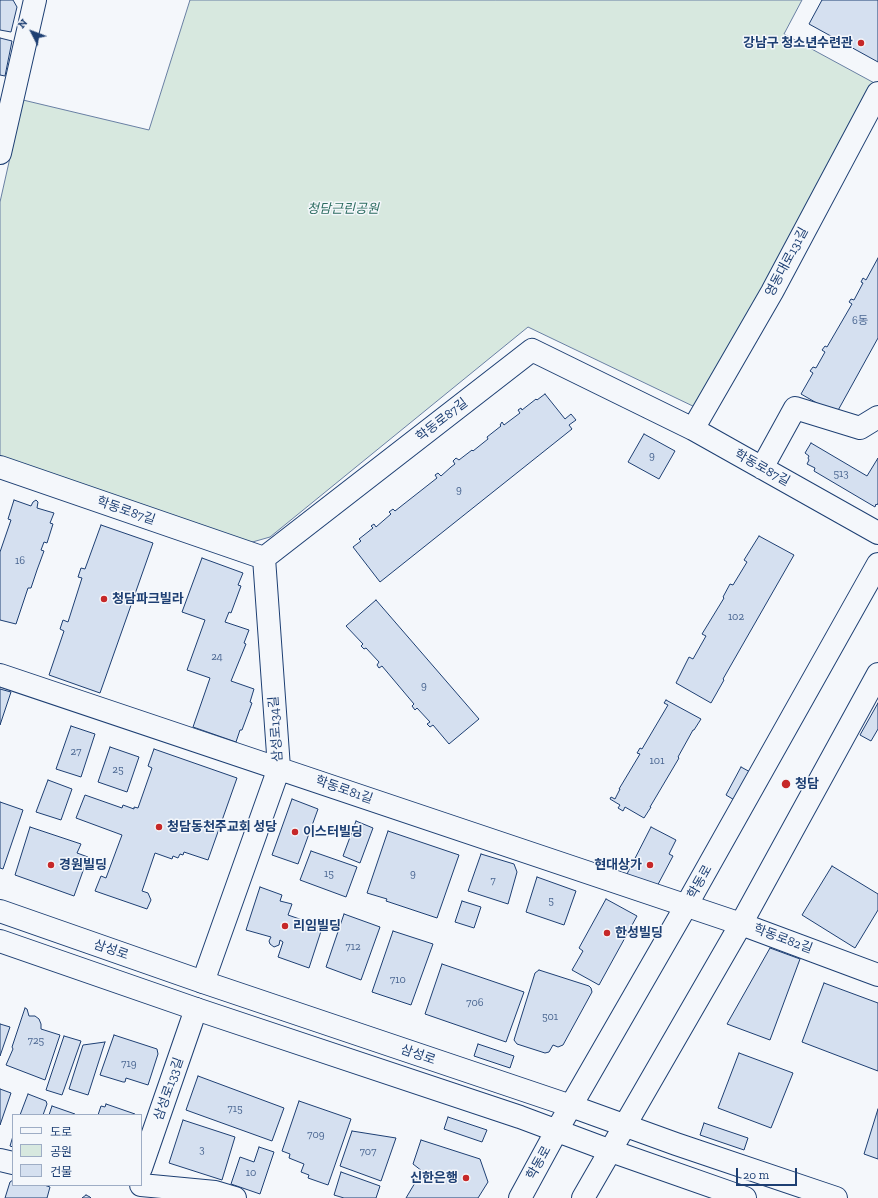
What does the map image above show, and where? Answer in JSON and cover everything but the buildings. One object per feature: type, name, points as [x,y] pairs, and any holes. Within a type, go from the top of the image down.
[{"type":"main road","points":[[0,153],[35,0]]},
{"type":"main road","name":"영동대로131길","points":[[693,430],[772,292],[878,93]]},
{"type":"main road","name":"학동로87길","points":[[0,467],[264,558],[532,350],[693,430],[878,533]]},
{"type":"main road","points":[[762,468],[795,408],[860,428],[878,417]]},
{"type":"main road","name":"삼성로134길","points":[[203,982],[279,768],[264,558]]},
{"type":"main road","name":"학동로","points":[[520,1198],[557,1130],[686,906],[878,564]]},
{"type":"main road","points":[[583,1198],[741,924],[878,674]]},
{"type":"main road","name":"학동로81길","points":[[0,675],[686,906]]},
{"type":"main road","name":"학동로82길","points":[[686,906],[741,924],[878,975]]},
{"type":"main road","name":"삼성로","points":[[0,911],[203,982],[571,1106],[676,1144],[836,1198]]},
{"type":"main road","name":"삼성로","points":[[0,941],[196,1009],[557,1130],[610,1151],[745,1198]]},
{"type":"main road","name":"삼성로133길","points":[[142,1165],[196,1009]]},
{"type":"main road","points":[[142,1185],[216,1192],[235,1198]]},
{"type":"main road","points":[[136,1186],[136,1198]]},
{"type":"green space","name":"청담근린공원","points":[[190,0],[802,0],[784,34],[878,85],[699,409],[528,327],[270,537],[242,545],[0,459],[0,202],[23,100],[149,130]]},
{"type":"place","name":"강남구 청소년수련관","points":[[861,43]]},
{"type":"place","name":"청담파크빌라","points":[[104,599]]},
{"type":"place","name":"청담","points":[[786,784]]},
{"type":"place","name":"청담동천주교회 성당","points":[[159,827]]},
{"type":"place","name":"이스터빌딩","points":[[295,832]]},
{"type":"place","name":"경원빌딩","points":[[51,865]]},
{"type":"place","name":"현대상가","points":[[650,865]]},
{"type":"place","name":"리임빌딩","points":[[285,926]]},
{"type":"place","name":"한성빌딩","points":[[607,933]]},
{"type":"place","name":"신한은행","points":[[466,1178]]}]
